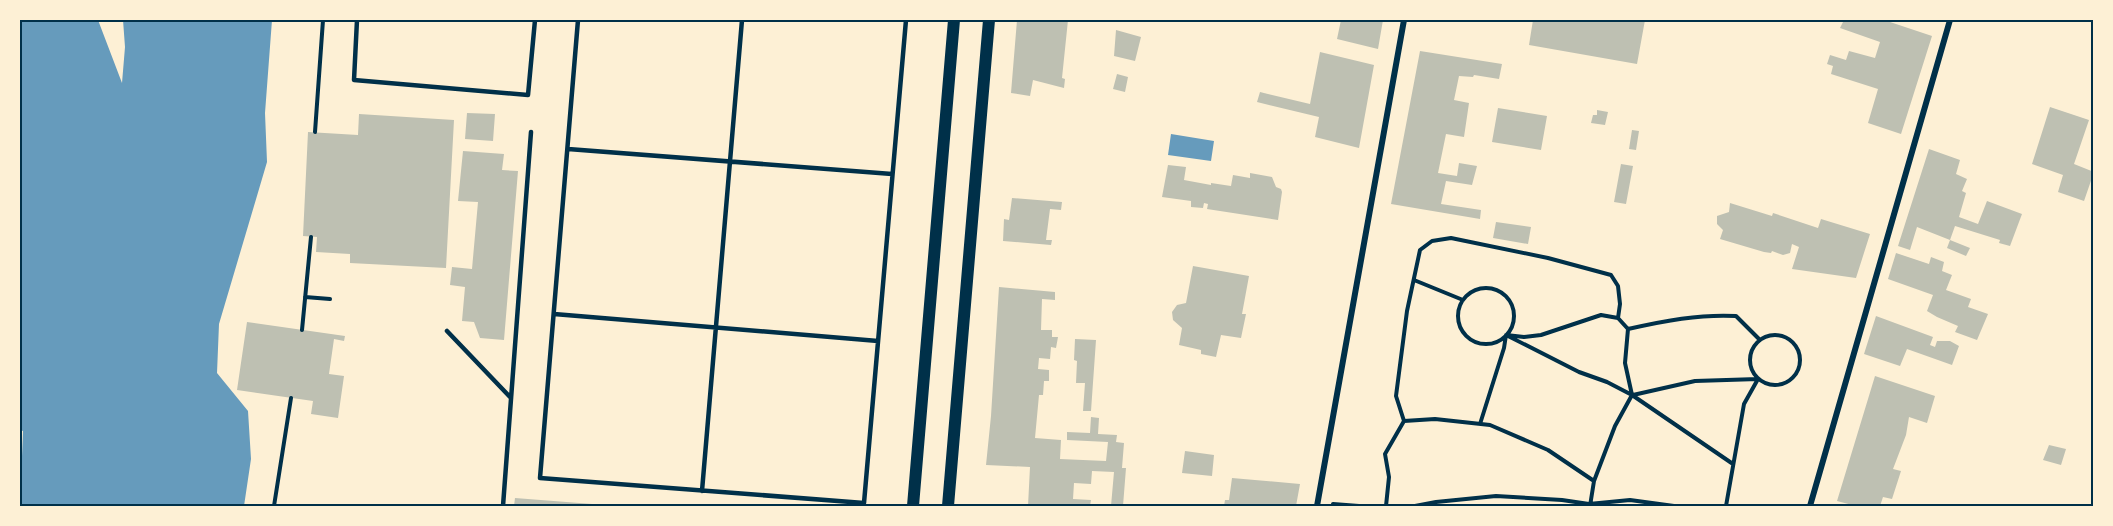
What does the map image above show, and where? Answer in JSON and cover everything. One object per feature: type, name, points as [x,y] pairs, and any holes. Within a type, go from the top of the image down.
[{"type":"main road","points":[[913,507],[954,20]]},
{"type":"main road","points":[[948,507],[989,20]]},
{"type":"street","points":[[1317,505],[1404,20]]},
{"type":"street","points":[[1810,507],[1950,20]]},
{"type":"lane","points":[[357,20],[354,80],[528,95],[535,20]]},
{"type":"lane","points":[[578,20],[540,478],[864,503],[906,20]]},
{"type":"lane","points":[[702,491],[742,20]]},
{"type":"lane","points":[[503,507],[531,132]]},
{"type":"lane","points":[[567,149],[892,174]]},
{"type":"lane","points":[[554,314],[878,340]]},
{"type":"lane","points":[[447,331],[511,398]]},
{"type":"path","points":[[315,132],[323,20]]},
{"type":"path","points":[[302,330],[311,237]]},
{"type":"path","points":[[1386,507],[1389,477],[1385,454],[1404,421],[1396,396],[1407,311],[1420,250],[1432,240],[1451,238],[1548,258],[1611,275],[1618,286],[1620,304],[1618,318]]},
{"type":"path","points":[[1414,280],[1462,300]]},
{"type":"path","points":[[1480,424],[1506,335],[1514,319],[1509,301],[1503,294],[1495,290],[1477,290],[1469,294],[1462,300],[1457,318],[1464,334],[1480,344],[1498,341],[1506,335],[1524,337],[1541,335],[1601,315],[1618,318],[1628,329],[1625,363],[1632,395],[1615,426],[1594,481],[1590,505]]},
{"type":"path","points":[[305,297],[330,299]]},
{"type":"path","points":[[1628,329],[1680,318],[1736,316],[1760,340]]},
{"type":"path","points":[[1506,335],[1547,357],[1632,395],[1733,464]]},
{"type":"path","points":[[1768,336],[1785,337],[1798,349],[1801,357],[1800,366],[1791,380],[1774,386],[1758,379],[1750,359],[1751,351],[1760,340],[1768,336]]},
{"type":"path","points":[[1632,395],[1695,381],[1758,379]]},
{"type":"path","points":[[1726,507],[1744,404],[1758,379]]},
{"type":"path","points":[[274,507],[291,398]]},
{"type":"path","points":[[1404,421],[1435,419],[1490,425],[1548,450],[1594,481]]},
{"type":"path","points":[[1415,507],[1436,501],[1496,496],[1563,500],[1590,505],[1630,500],[1674,507]]},
{"type":"path","points":[[1317,505],[1359,507]]},
{"type":"water","points":[[20,20],[98,20],[122,83],[125,47],[123,20],[272,20],[265,113],[267,162],[219,324],[217,373],[248,411],[251,459],[244,506],[20,506],[23,431],[20,430]]},
{"type":"water","points":[[1171,134],[1214,141],[1211,161],[1168,155]]},
{"type":"building","points":[[1017,20],[1068,20],[1062,78],[1065,79],[1064,88],[1033,80],[1030,96],[1011,93]]},
{"type":"building","points":[[1341,20],[1383,20],[1378,49],[1337,39]]},
{"type":"building","points":[[1533,20],[1645,20],[1637,64],[1529,45]]},
{"type":"building","points":[[1844,20],[1884,20],[1932,36],[1901,134],[1868,123],[1878,89],[1831,74],[1833,66],[1827,64],[1830,55],[1846,60],[1849,51],[1875,58],[1880,42],[1840,28]]},
{"type":"building","points":[[1116,30],[1141,37],[1135,61],[1114,56]]},
{"type":"building","points":[[1420,51],[1502,64],[1499,79],[1474,75],[1473,77],[1459,76],[1454,100],[1469,103],[1464,137],[1446,134],[1438,173],[1457,176],[1459,163],[1477,166],[1472,185],[1446,181],[1441,204],[1481,210],[1480,219],[1391,204]]},
{"type":"building","points":[[1320,52],[1374,65],[1359,148],[1315,137],[1319,117],[1257,102],[1260,92],[1310,104]]},
{"type":"building","points":[[1117,74],[1128,77],[1125,92],[1113,89]]},
{"type":"building","points":[[2050,107],[2089,120],[2074,164],[2094,172],[2084,201],[2058,192],[2063,175],[2032,164]]},
{"type":"building","points":[[1498,108],[1547,116],[1541,150],[1492,142]]},
{"type":"building","points":[[1597,110],[1608,112],[1605,125],[1591,123],[1593,115],[1597,115]]},
{"type":"building","points":[[467,113],[495,114],[493,141],[465,139]]},
{"type":"building","points":[[359,114],[454,120],[446,268],[350,263],[350,254],[316,252],[317,237],[303,236],[308,132],[358,135]]},
{"type":"building","points":[[1632,130],[1639,131],[1636,150],[1629,149]]},
{"type":"building","points":[[1929,149],[1960,160],[1956,174],[1967,179],[1962,191],[1966,193],[1959,217],[1978,224],[1987,201],[2022,214],[2010,246],[1999,243],[2000,240],[1955,226],[1950,240],[1917,227],[1910,250],[1898,246]]},
{"type":"building","points":[[463,151],[504,154],[502,170],[518,171],[504,340],[480,338],[474,322],[462,321],[465,287],[450,285],[452,267],[472,269],[478,202],[458,201]]},
{"type":"building","points":[[1621,164],[1633,166],[1626,204],[1614,202]]},
{"type":"building","points":[[1168,165],[1186,167],[1184,180],[1211,185],[1211,183],[1231,186],[1233,175],[1250,178],[1250,173],[1272,177],[1276,187],[1282,192],[1278,220],[1207,209],[1208,204],[1204,203],[1203,208],[1191,207],[1191,201],[1162,197]]},
{"type":"building","points":[[1012,198],[1062,202],[1061,210],[1050,209],[1046,240],[1052,240],[1051,245],[1003,241],[1004,219],[1009,220]]},
{"type":"building","points":[[1730,203],[1772,216],[1773,213],[1818,228],[1821,219],[1870,234],[1856,278],[1792,269],[1799,247],[1792,244],[1790,253],[1783,255],[1720,239],[1723,230],[1717,224],[1717,216],[1729,212]]},
{"type":"building","points":[[1496,222],[1531,227],[1528,244],[1493,238]]},
{"type":"building","points":[[1950,240],[1970,248],[1966,256],[1947,248]]},
{"type":"building","points":[[1896,253],[1929,264],[1931,257],[1944,262],[1942,271],[1952,275],[1946,290],[1971,299],[1968,307],[1988,314],[1977,340],[1955,332],[1958,326],[1927,311],[1933,295],[1888,279]]},
{"type":"building","points":[[1193,266],[1249,276],[1242,314],[1246,314],[1241,338],[1221,335],[1216,357],[1201,354],[1201,350],[1179,345],[1182,328],[1173,320],[1172,312],[1177,305],[1186,303]]},
{"type":"building","points":[[999,287],[1055,292],[1055,300],[1042,299],[1041,330],[1052,330],[1052,337],[1058,337],[1056,348],[1051,347],[1050,359],[1039,358],[1038,369],[1049,370],[1049,381],[1044,381],[1043,395],[1039,395],[1035,438],[1061,440],[1060,459],[1106,461],[1108,442],[1067,440],[1067,432],[1090,433],[1091,417],[1099,418],[1098,434],[1117,435],[1116,442],[1124,443],[1122,468],[1126,468],[1123,506],[1111,506],[1114,472],[1092,471],[1091,484],[1074,483],[1073,499],[1091,500],[1090,506],[1028,506],[1030,467],[986,465]]},
{"type":"building","points":[[1876,316],[1933,337],[1930,345],[1935,347],[1937,341],[1950,341],[1959,346],[1952,365],[1907,349],[1900,366],[1864,354]]},
{"type":"building","points":[[247,322],[345,336],[344,341],[334,339],[329,374],[344,376],[338,418],[311,414],[313,401],[237,390]]},
{"type":"building","points":[[1075,339],[1096,340],[1091,411],[1083,411],[1085,383],[1076,383]]},
{"type":"building","points":[[1875,376],[1935,396],[1927,423],[1909,417],[1906,435],[1893,469],[1901,471],[1892,499],[1883,497],[1880,506],[1856,506],[1837,501]]},
{"type":"building","points":[[2049,445],[2066,449],[2061,465],[2043,460]]},
{"type":"building","points":[[1185,451],[1214,455],[1212,476],[1182,473]]},
{"type":"building","points":[[1232,478],[1300,484],[1296,506],[1224,506],[1225,500],[1229,500]]},
{"type":"building","points":[[515,498],[605,505],[605,506],[514,506]]}]
